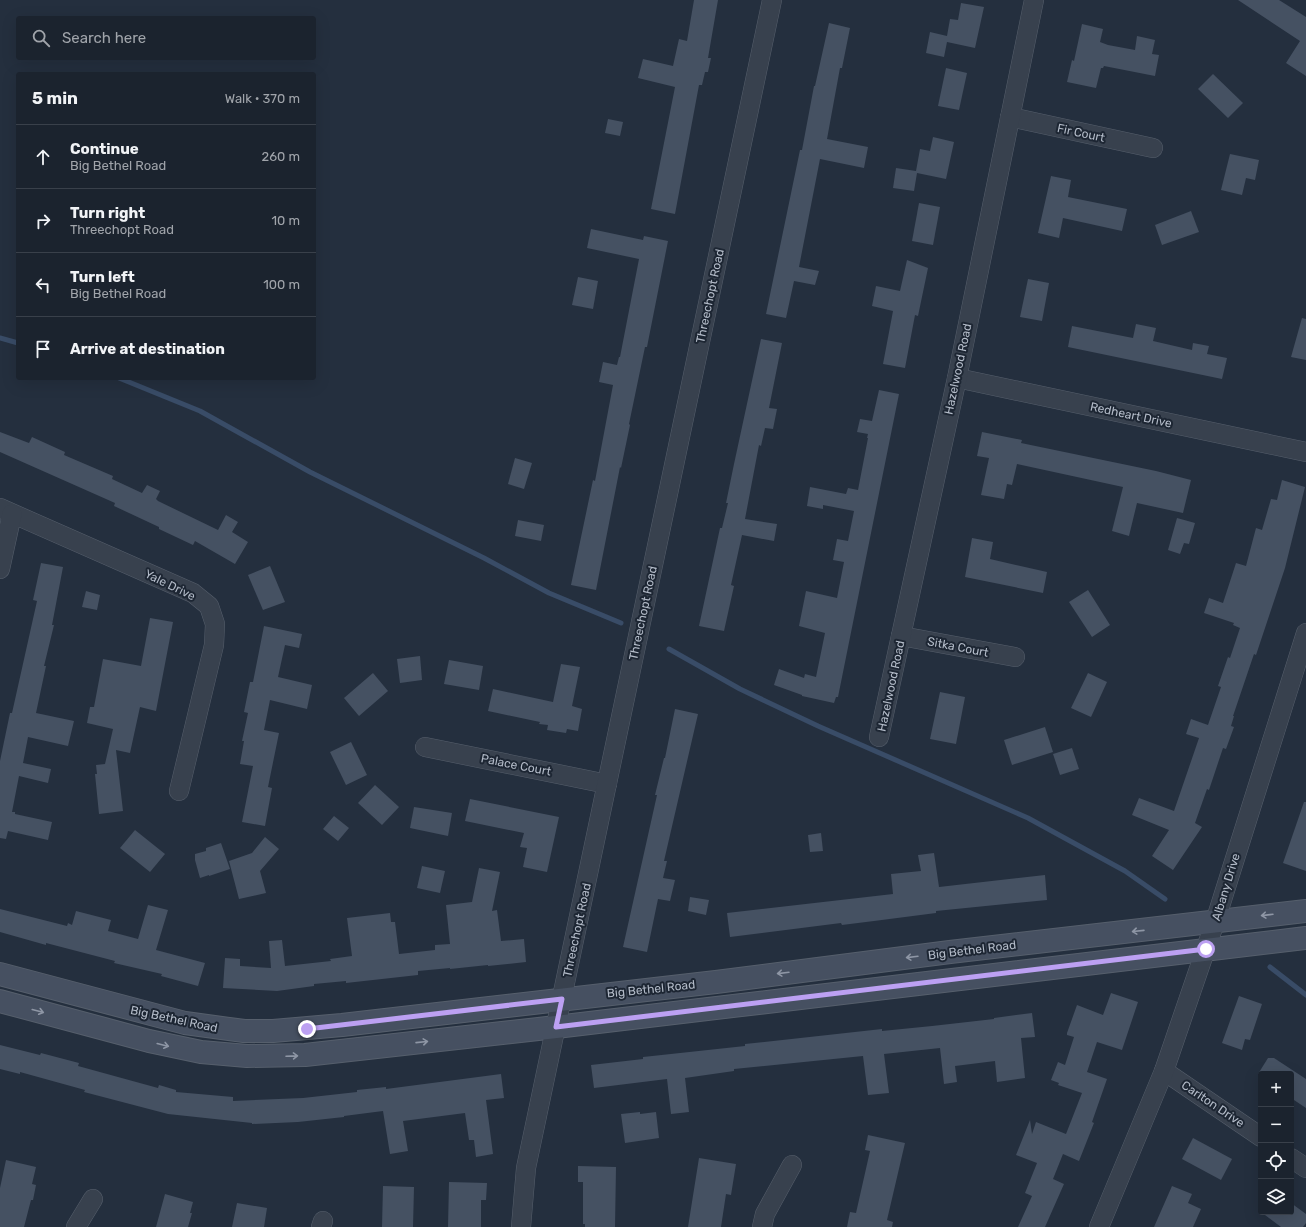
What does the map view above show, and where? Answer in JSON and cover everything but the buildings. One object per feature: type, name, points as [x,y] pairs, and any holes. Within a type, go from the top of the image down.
[{"type":"main road","name":"Big Bethel Road","points":[[0,974],[185,1023],[244,1031],[273,1031],[342,1025],[1306,911]]},
{"type":"main road","name":"Big Bethel Road","points":[[0,1001],[174,1047],[201,1052],[247,1056],[305,1055],[556,1027],[1306,938]]},
{"type":"street","name":"Threechopt Road","points":[[521,1227],[526,1168],[772,0]]},
{"type":"street","name":"Hazelwood Road","points":[[879,737],[957,378],[1034,0]]},
{"type":"street","name":"Fir Court","points":[[1010,117],[1153,148]]},
{"type":"street","name":"Redheart Drive","points":[[957,378],[1306,452]]},
{"type":"street","points":[[0,569],[6,511]]},
{"type":"street","name":"Yale Drive","points":[[6,511],[193,593],[209,606],[215,624],[214,645],[179,791]]},
{"type":"street","name":"Albany Drive","points":[[1099,1227],[1164,1071],[1215,922],[1306,633]]},
{"type":"street","name":"Sitka Court","points":[[901,636],[1015,657]]},
{"type":"street","name":"Palace Court","points":[[425,747],[607,784]]},
{"type":"street","name":"Carlton Drive","points":[[1164,1071],[1258,1135]]},
{"type":"street","points":[[1294,1160],[1306,1168]]},
{"type":"street","points":[[762,1227],[765,1214],[792,1165]]},
{"type":"street","points":[[76,1227],[93,1199]]},
{"type":"waterway","points":[[0,338],[16,342]]},
{"type":"waterway","points":[[124,380],[200,411],[310,472],[484,558],[549,593],[621,623]]},
{"type":"waterway","points":[[669,649],[740,689],[818,726],[1028,818],[1125,871],[1165,899]]},
{"type":"waterway","points":[[1270,967],[1306,995]]},
{"type":"route","points":[[307,1029],[562,999],[556,1027],[1206,949]]}]
